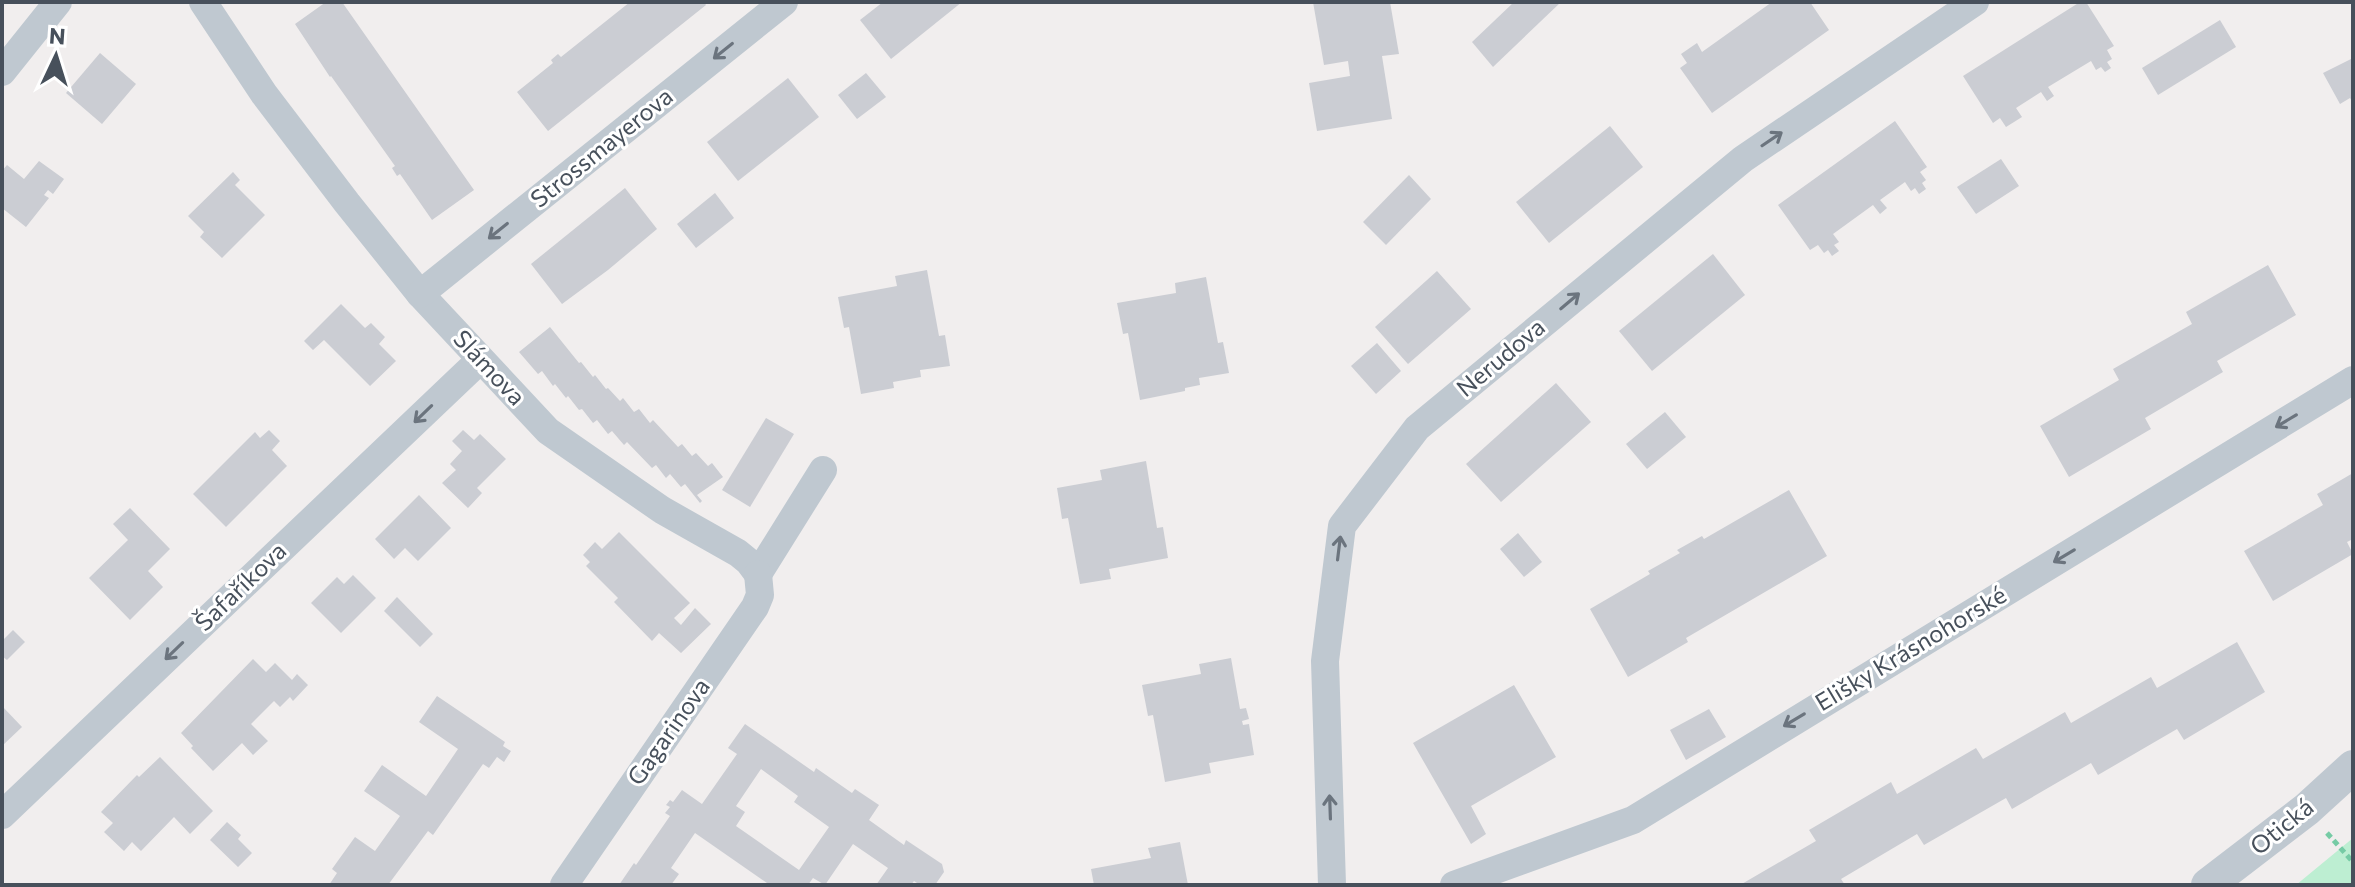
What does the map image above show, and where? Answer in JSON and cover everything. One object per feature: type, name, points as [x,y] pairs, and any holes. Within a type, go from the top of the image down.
[{"type":"street","points":[[2,72],[58,2]]},
{"type":"street","name":"Slámova","points":[[203,2],[264,94],[420,294],[548,431],[662,510],[738,553],[758,574]]},
{"type":"street","name":"Strossmayerova","points":[[420,294],[784,2]]},
{"type":"street","name":"Nerudova","points":[[1332,885],[1325,661],[1342,526],[1417,428],[1441,408],[1743,159],[1975,2]]},
{"type":"street","name":"Šafaříkova","points":[[2,815],[480,360]]},
{"type":"street","name":"Elišky Krásnohorské","points":[[1454,885],[1633,820],[2353,380]]},
{"type":"street","points":[[758,574],[823,470]]},
{"type":"street","name":"Gagarinova","points":[[564,885],[755,607],[760,595],[758,574]]},
{"type":"street","name":"Otická","points":[[2208,885],[2307,809],[2353,767]]},
{"type":"green space","points":[[2353,838],[2353,885],[2296,885]]},
{"type":"building","points":[[326,2],[342,2],[474,190],[432,220],[400,174],[397,176],[392,168],[395,166],[295,24]]},
{"type":"building","points":[[630,2],[704,2],[706,5],[548,131],[517,92],[553,63],[551,60],[558,54],[561,57]]},
{"type":"building","points":[[883,2],[962,2],[891,59],[860,20]]},
{"type":"building","points":[[1313,2],[1390,2],[1399,54],[1382,56],[1392,119],[1317,131],[1309,83],[1350,76],[1348,61],[1324,65]]},
{"type":"building","points":[[1514,2],[1561,2],[1493,67],[1472,42]]},
{"type":"building","points":[[1772,2],[1810,2],[1829,30],[1712,113],[1680,68],[1687,63],[1681,54],[1697,43],[1702,52]]},
{"type":"building","points":[[2080,2],[2086,2],[2114,46],[2107,50],[2112,59],[2107,62],[2111,68],[2105,72],[2101,67],[2096,70],[2091,61],[2048,87],[2054,96],[2047,101],[2041,92],[2016,108],[2022,117],[2006,127],[2000,118],[1993,123],[1963,76]]},
{"type":"building","points":[[2220,20],[2236,47],[2158,95],[2142,68]]},
{"type":"building","points":[[100,53],[136,84],[102,124],[66,93]]},
{"type":"building","points":[[2353,58],[2353,103],[2350,98],[2340,104],[2323,73]]},
{"type":"building","points":[[866,73],[886,97],[857,119],[838,95]]},
{"type":"building","points":[[788,78],[819,117],[738,181],[707,142]]},
{"type":"building","points":[[1895,121],[1927,167],[1920,172],[1926,180],[1922,183],[1926,189],[1919,194],[1915,188],[1911,191],[1905,182],[1880,200],[1887,208],[1880,214],[1873,205],[1833,234],[1839,242],[1834,245],[1839,251],[1832,256],[1828,250],[1824,253],[1818,245],[1810,250],[1778,205]]},
{"type":"building","points":[[1610,126],[1643,167],[1549,243],[1516,202]]},
{"type":"building","points":[[2001,159],[2019,186],[1976,214],[1957,187]]},
{"type":"building","points":[[39,161],[64,179],[53,194],[48,190],[44,195],[49,198],[26,227],[2,208],[2,171],[7,165],[24,179]]},
{"type":"building","points":[[233,172],[240,180],[235,185],[265,215],[222,258],[200,237],[204,232],[188,216]]},
{"type":"building","points":[[1409,175],[1431,199],[1386,245],[1363,222]]},
{"type":"building","points":[[625,188],[657,229],[562,304],[531,264]]},
{"type":"building","points":[[715,193],[734,218],[696,248],[677,224]]},
{"type":"building","points":[[1713,254],[1745,295],[1652,371],[1619,331]]},
{"type":"building","points":[[2268,265],[2296,315],[2217,361],[2223,372],[2145,418],[2151,429],[2069,477],[2040,426],[2119,380],[2113,369],[2192,324],[2186,312]]},
{"type":"building","points":[[927,270],[939,336],[945,335],[950,366],[920,370],[921,377],[893,382],[894,388],[861,394],[849,327],[844,328],[838,297],[897,286],[895,276]]},
{"type":"building","points":[[1437,271],[1471,309],[1408,364],[1375,327]]},
{"type":"building","points":[[1206,277],[1218,343],[1223,342],[1229,373],[1199,378],[1200,385],[1185,388],[1185,391],[1140,400],[1128,333],[1123,334],[1117,303],[1176,293],[1175,283]]},
{"type":"building","points":[[341,304],[365,328],[371,323],[385,337],[379,344],[396,361],[370,386],[324,340],[313,350],[304,341]]},
{"type":"building","points":[[550,327],[579,363],[620,401],[623,398],[634,412],[639,409],[650,423],[653,420],[678,447],[682,444],[692,456],[696,453],[708,466],[712,463],[723,477],[697,495],[702,501],[700,503],[685,484],[681,487],[670,474],[666,478],[656,465],[652,468],[627,442],[624,445],[612,431],[608,434],[597,420],[593,423],[568,396],[566,398],[555,384],[553,386],[542,371],[538,374],[519,352]]},
{"type":"building","points":[[1377,343],[1401,371],[1376,394],[1351,366]]},
{"type":"building","points":[[1556,383],[1591,422],[1501,502],[1466,464]]},
{"type":"building","points":[[1665,412],[1686,437],[1647,469],[1626,444]]},
{"type":"building","points":[[766,418],[794,434],[750,507],[722,490]]},
{"type":"building","points":[[269,430],[280,441],[272,450],[287,466],[226,527],[193,494],[255,432],[260,438]]},
{"type":"building","points":[[463,430],[474,440],[480,434],[506,459],[477,488],[482,493],[468,508],[442,483],[456,470],[450,464],[462,451],[452,441]]},
{"type":"building","points":[[1146,461],[1157,528],[1163,527],[1168,558],[1109,569],[1111,579],[1080,584],[1068,518],[1062,519],[1057,488],[1102,480],[1100,470]]},
{"type":"building","points":[[2353,473],[2353,539],[2347,542],[2353,554],[2273,601],[2244,551],[2323,505],[2317,494]]},
{"type":"building","points":[[1789,490],[1827,556],[1686,638],[1688,642],[1628,677],[1590,609],[1650,574],[1648,571],[1680,553],[1677,550],[1702,536],[1704,539]]},
{"type":"building","points":[[419,495],[451,528],[418,561],[405,548],[394,559],[375,539]]},
{"type":"building","points":[[130,508],[170,549],[148,571],[163,587],[130,620],[89,578],[128,540],[113,524]]},
{"type":"building","points":[[619,532],[690,603],[674,618],[681,625],[695,608],[711,624],[681,653],[659,633],[652,641],[614,602],[618,598],[586,566],[590,562],[583,555],[595,542],[602,549]]},
{"type":"building","points":[[1518,533],[1542,562],[1524,577],[1500,549]]},
{"type":"building","points":[[353,575],[376,598],[341,633],[311,603],[337,577],[344,584]]},
{"type":"building","points":[[397,597],[433,634],[420,647],[384,611]]},
{"type":"building","points":[[13,630],[25,642],[7,660],[2,656],[2,641]]},
{"type":"building","points":[[2237,642],[2265,692],[2184,740],[2177,729],[2098,775],[2091,763],[2012,809],[2006,798],[1924,845],[1917,834],[1841,879],[1845,885],[1740,885],[1816,841],[1809,830],[1891,782],[1897,794],[1976,748],[1983,759],[2065,712],[2071,723],[2151,677],[2157,688]]},
{"type":"building","points":[[1231,658],[1240,709],[1246,708],[1249,719],[1242,721],[1243,725],[1249,724],[1254,755],[1209,763],[1211,773],[1165,782],[1153,715],[1148,716],[1142,685],[1201,674],[1199,664]]},
{"type":"building","points":[[253,659],[266,672],[275,663],[292,680],[297,674],[308,685],[293,701],[290,697],[280,707],[274,701],[251,724],[268,741],[253,755],[242,743],[213,771],[181,733]]},
{"type":"building","points":[[1514,685],[1556,757],[1471,806],[1486,834],[1471,844],[1413,743]]},
{"type":"building","points":[[437,696],[505,742],[503,746],[511,751],[504,762],[497,757],[489,768],[483,764],[433,835],[428,831],[388,885],[329,885],[337,873],[332,869],[355,837],[375,851],[400,816],[364,791],[382,765],[426,796],[458,749],[419,722]]},
{"type":"building","points":[[2,706],[22,727],[2,746]]},
{"type":"building","points":[[1709,709],[1726,737],[1686,760],[1670,730]]},
{"type":"building","points":[[745,724],[814,772],[816,768],[852,793],[855,789],[879,805],[869,820],[904,845],[906,840],[942,864],[944,872],[935,885],[920,885],[914,881],[911,885],[876,885],[888,868],[853,844],[825,885],[813,878],[808,885],[765,885],[767,883],[695,833],[671,868],[679,874],[671,885],[619,885],[670,816],[665,813],[670,807],[666,805],[670,800],[673,802],[682,790],[702,804],[737,754],[728,748]],"holes":[[[761,769],[798,796],[794,802],[829,827],[799,870],[736,826],[745,812],[736,806]]]},
{"type":"building","points":[[160,757],[213,811],[190,834],[174,817],[141,851],[132,842],[124,851],[104,832],[113,823],[101,812],[137,775],[139,777]]},
{"type":"building","points":[[227,822],[241,835],[238,839],[252,853],[238,867],[210,840]]},
{"type":"building","points":[[1180,842],[1188,885],[1094,885],[1091,869],[1151,858],[1148,848]]}]
